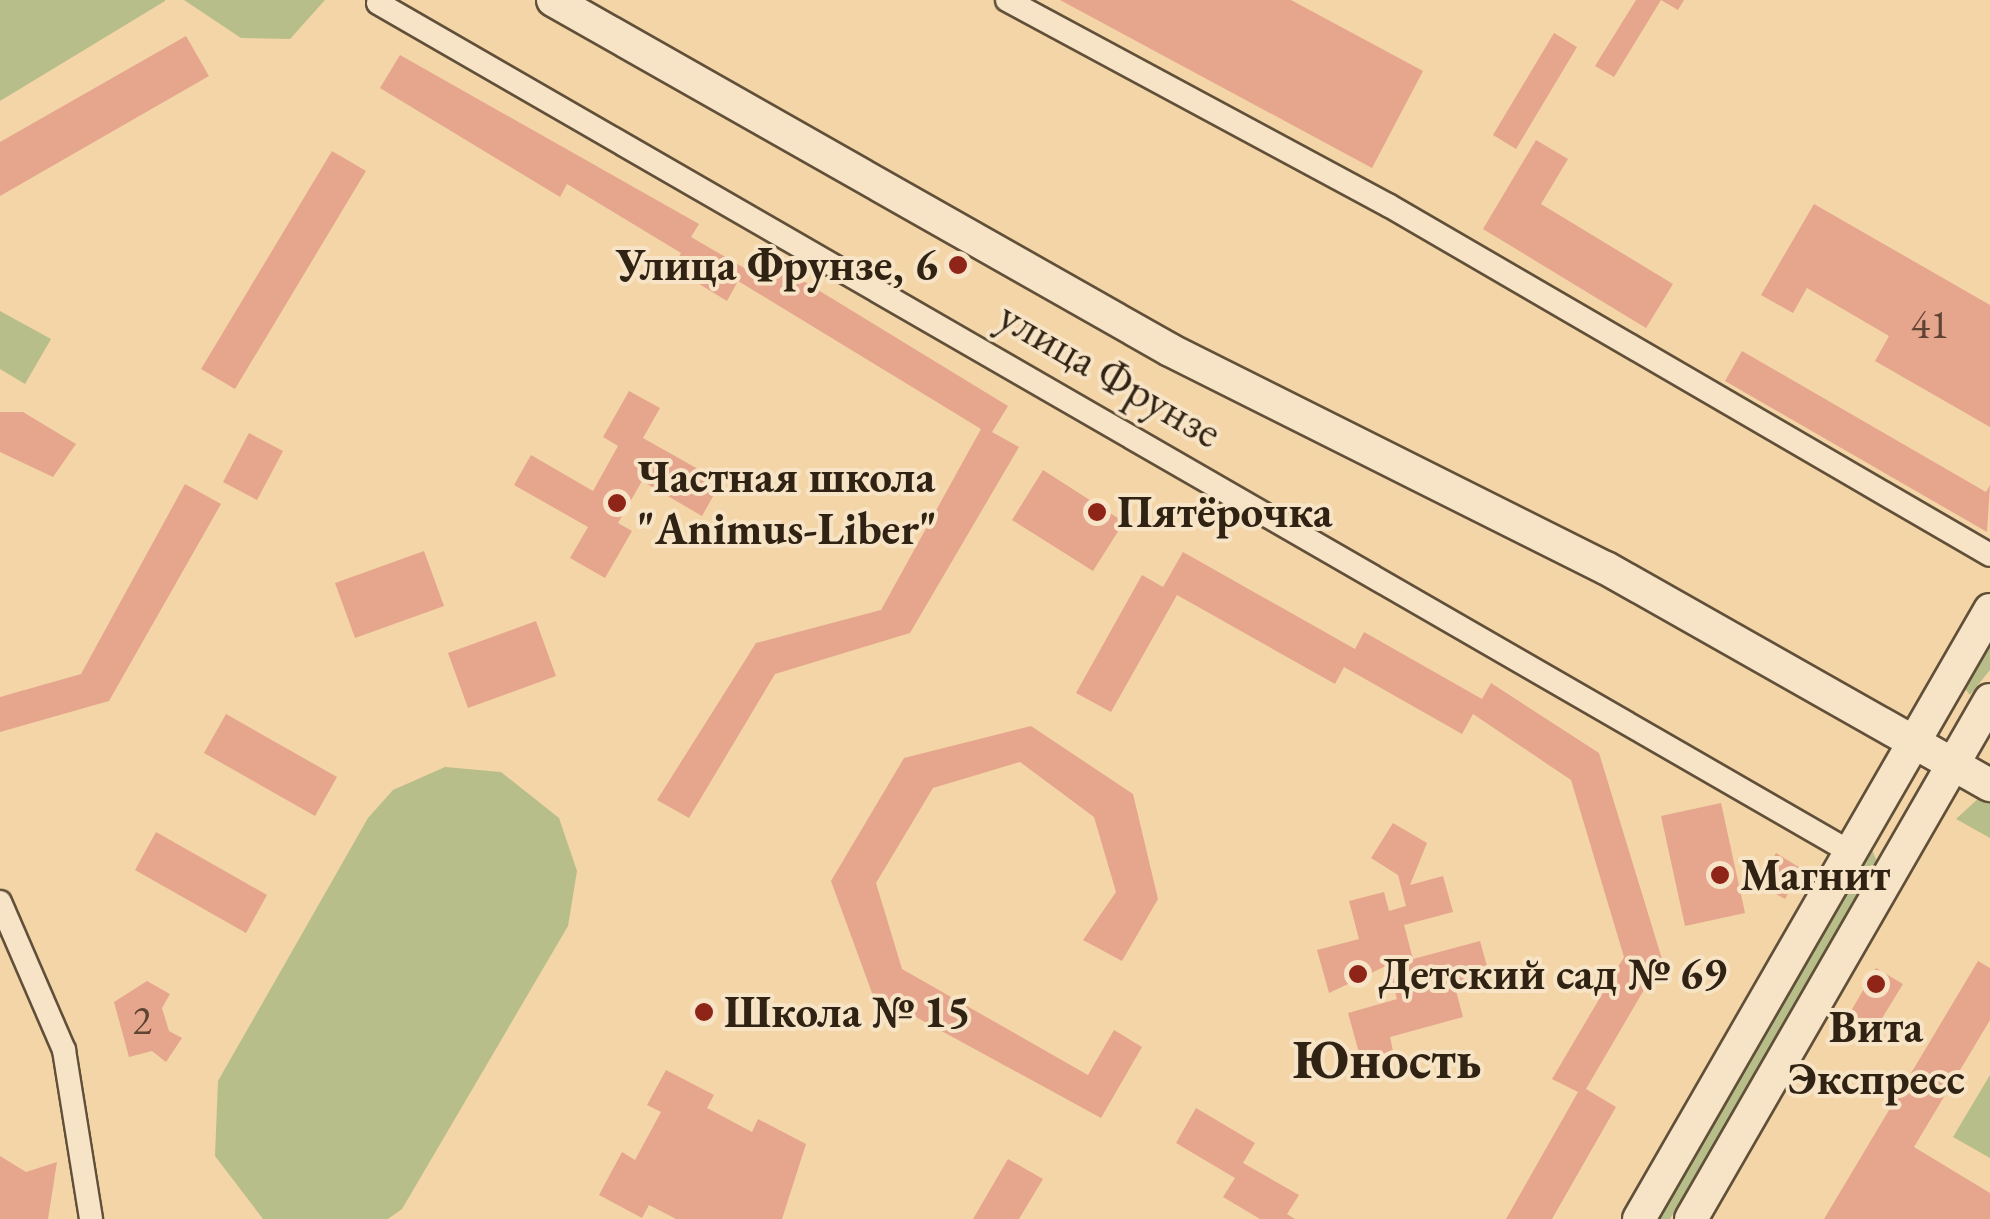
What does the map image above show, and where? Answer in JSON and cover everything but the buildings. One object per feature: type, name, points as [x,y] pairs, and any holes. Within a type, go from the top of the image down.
[{"type":"main road","points":[[552,0],[1170,350],[1606,568],[1990,784]]},
{"type":"main road","points":[[1639,1219],[1990,610]]},
{"type":"main road","points":[[1692,1219],[1990,700]]},
{"type":"street","points":[[1006,0],[1388,205],[1990,555]]},
{"type":"street","name":"улица Фрунзе","points":[[378,4],[1850,852]]},
{"type":"street","points":[[0,902],[64,1050],[92,1219]]},
{"type":"green space","points":[[0,0],[165,0],[165,1],[0,101]]},
{"type":"green space","points":[[184,0],[325,0],[290,39],[241,38]]},
{"type":"green space","points":[[0,311],[51,339],[25,384],[0,369]]},
{"type":"green space","points":[[1990,638],[1990,670],[1970,695],[1963,686]]},
{"type":"green space","points":[[445,767],[501,772],[559,818],[577,871],[568,926],[402,1209],[388,1219],[263,1219],[215,1156],[218,1081],[368,818],[393,790]]},
{"type":"green space","points":[[1982,795],[1990,801],[1990,838],[1956,819]]},
{"type":"green space","points":[[1871,847],[1877,862],[1670,1219],[1649,1219]]},
{"type":"green space","points":[[1990,1075],[1990,1158],[1953,1137]]},
{"type":"place","name":"Улица Фрунзе, 6","points":[[958,265]]},
{"type":"place","name":"Частная школа \"Animus-Liber\"","points":[[617,503]]},
{"type":"place","name":"Пятёрочка","points":[[1097,512]]},
{"type":"place","name":"Магнит","points":[[1720,875]]},
{"type":"place","name":"Детский сад № 69","points":[[1358,974]]},
{"type":"place","name":"Вита Экспресс","points":[[1876,984]]},
{"type":"place","name":"Школа № 15","points":[[704,1012]]},
{"type":"district","name":"Юность","points":[[1387,1059]]}]
